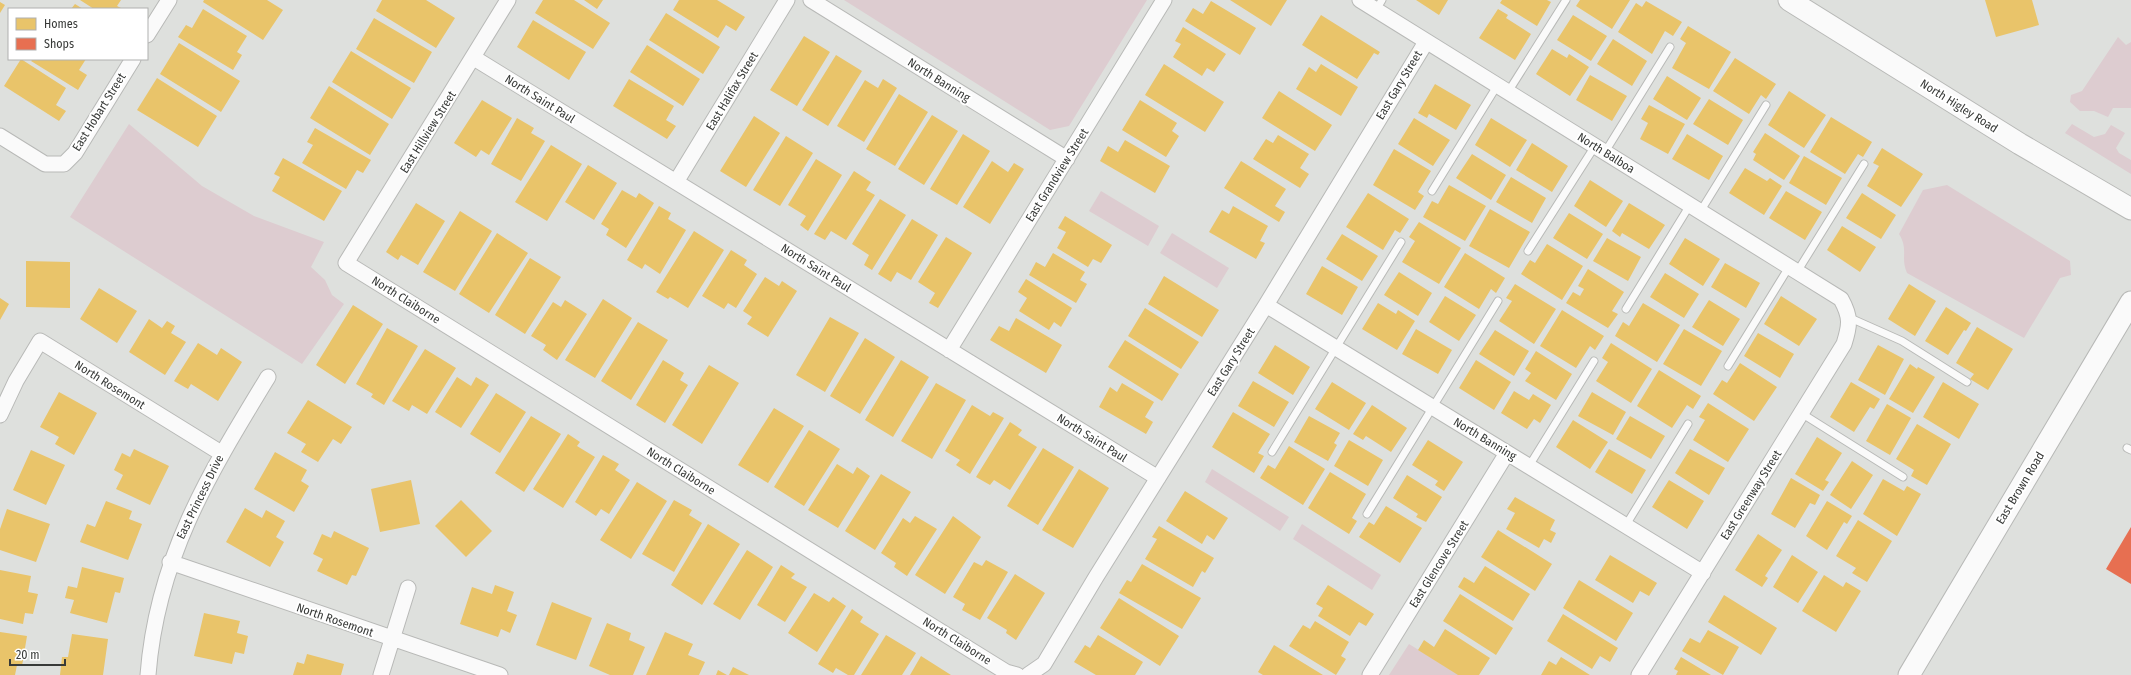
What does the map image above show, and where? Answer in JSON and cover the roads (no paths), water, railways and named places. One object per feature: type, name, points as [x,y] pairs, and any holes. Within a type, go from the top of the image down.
[{"type":"main road","name":"North Higley Road","points":[[1789,0],[2020,144],[2131,209]]},
{"type":"main road","name":"East Brown Road","points":[[1909,675],[2131,302]]},
{"type":"street","points":[[148,33],[169,0]]},
{"type":"street","name":"East Hillview Street","points":[[346,263],[474,58],[508,0]]},
{"type":"street","name":"East Halifax Street","points":[[676,182],[788,0]]},
{"type":"street","name":"North Banning","points":[[811,0],[1067,159]]},
{"type":"street","name":"East Grandview Street","points":[[949,350],[1164,0]]},
{"type":"street","name":"North Balboa","points":[[1360,0],[1379,5],[1426,42],[1841,299],[1848,314]]},
{"type":"street","name":"East Gary Street","points":[[1028,675],[1044,664],[1266,305],[1426,42]]},
{"type":"street","name":"North Saint Paul","points":[[474,58],[1158,478]]},
{"type":"street","name":"East Hobart Street","points":[[0,136],[45,164],[64,164],[75,153],[131,60]]},
{"type":"street","name":"North Claiborne","points":[[346,263],[1006,672],[1017,675]]},
{"type":"street","name":"North Banning","points":[[1266,305],[1704,573]]},
{"type":"street","name":"East Greenway Street","points":[[1639,675],[1704,573],[1844,344],[1849,326],[1848,314]]},
{"type":"street","name":"North Rosemont","points":[[0,415],[16,381],[40,341],[221,453]]},
{"type":"street","name":"East Princess Drive","points":[[148,675],[157,614],[170,562],[191,511],[221,453],[268,377]]},
{"type":"street","name":"East Glencove Street","points":[[1370,675],[1507,453]]},
{"type":"street","name":"North Rosemont","points":[[170,562],[500,675]]},
{"type":"street","points":[[381,675],[408,588]]},
{"type":"lane","points":[[1432,191],[1502,89],[1566,0]]},
{"type":"lane","points":[[1528,251],[1670,47]]},
{"type":"lane","points":[[1626,309],[1766,105]]},
{"type":"lane","points":[[1728,366],[1864,164]]},
{"type":"lane","points":[[1272,452],[1338,349],[1402,242]]},
{"type":"lane","points":[[1367,514],[1434,408],[1498,301]]},
{"type":"lane","points":[[1848,314],[1902,342],[1967,382]]},
{"type":"lane","points":[[1529,466],[1594,361]]},
{"type":"lane","points":[[1801,413],[1903,477]]},
{"type":"lane","points":[[1626,525],[1688,424]]}]
